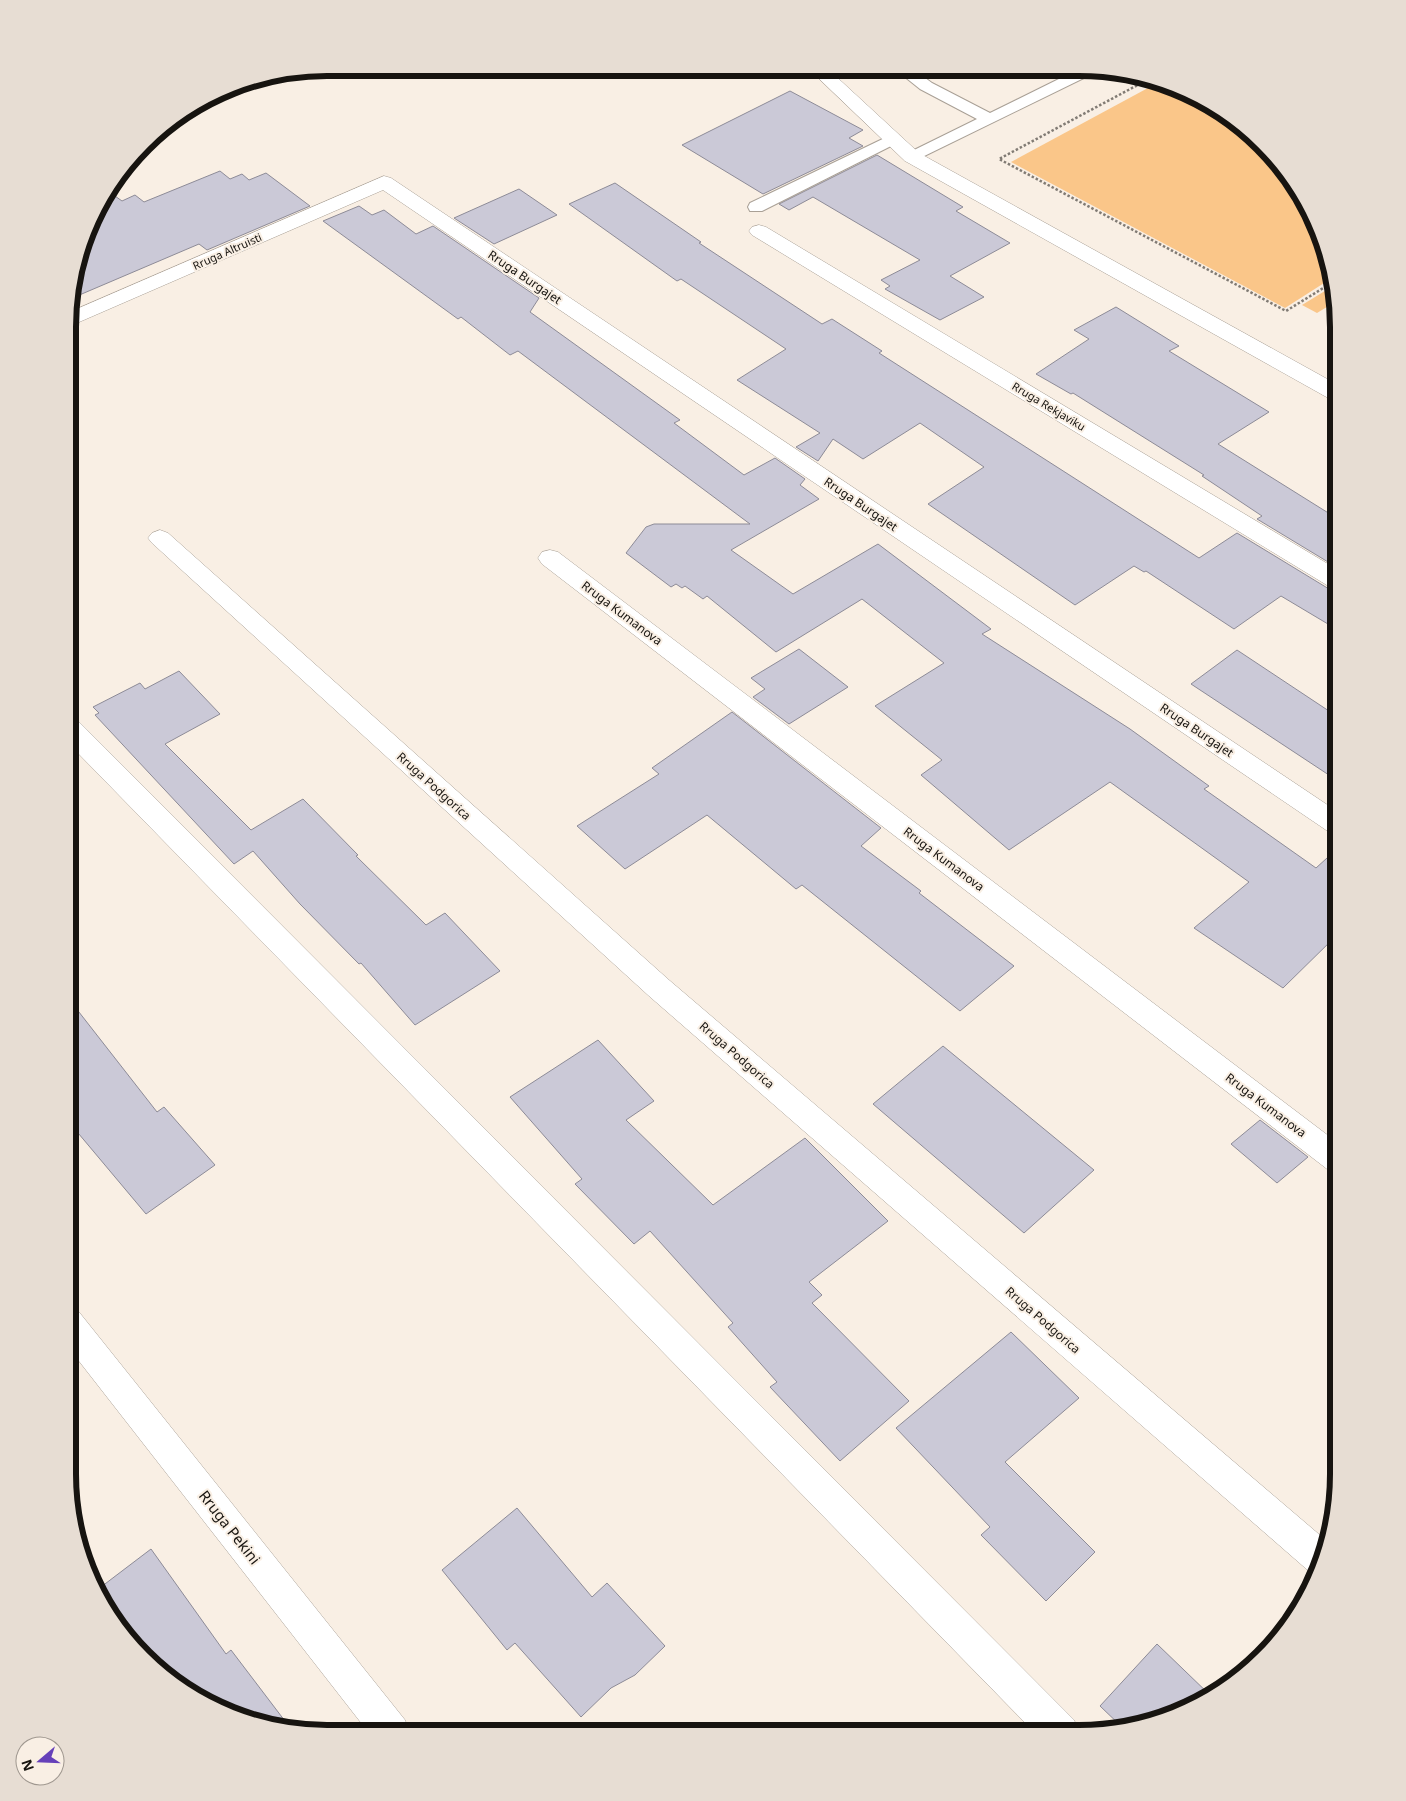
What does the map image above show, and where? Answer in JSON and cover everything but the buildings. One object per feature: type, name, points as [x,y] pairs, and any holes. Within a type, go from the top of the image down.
[{"type":"street","points":[[826,76],[912,157],[1330,390]]},
{"type":"street","name":"Rruga Altruisti","points":[[77,317],[384,182]]},
{"type":"street","name":"Rruga Burgajet","points":[[384,182],[1330,820]]},
{"type":"street","name":"Rruga Rekjaviku","points":[[759,231],[1330,576]]},
{"type":"street","name":"Rruga Podgorica","points":[[160,538],[667,995],[1316,1556]]},
{"type":"street","name":"Rruga Kumanova","points":[[550,558],[1330,1154]]},
{"type":"street","points":[[76,735],[1053,1725]]},
{"type":"street","name":"Rruga Pekini","points":[[76,1332],[386,1725]]},
{"type":"lane","points":[[912,76],[926,86],[990,119]]},
{"type":"lane","points":[[912,157],[1076,76]]},
{"type":"lane","points":[[756,207],[893,139]]},
{"type":"path","points":[[1139,84],[999,159],[1286,311],[1326,286]]},
{"type":"shaded area","points":[[1150,87],[1175,95],[1204,110],[1232,128],[1278,174],[1296,202],[1311,231],[1326,282],[1285,308],[1011,162]]},
{"type":"shaded area","points":[[1327,290],[1329,306],[1317,313],[1302,305]]}]
